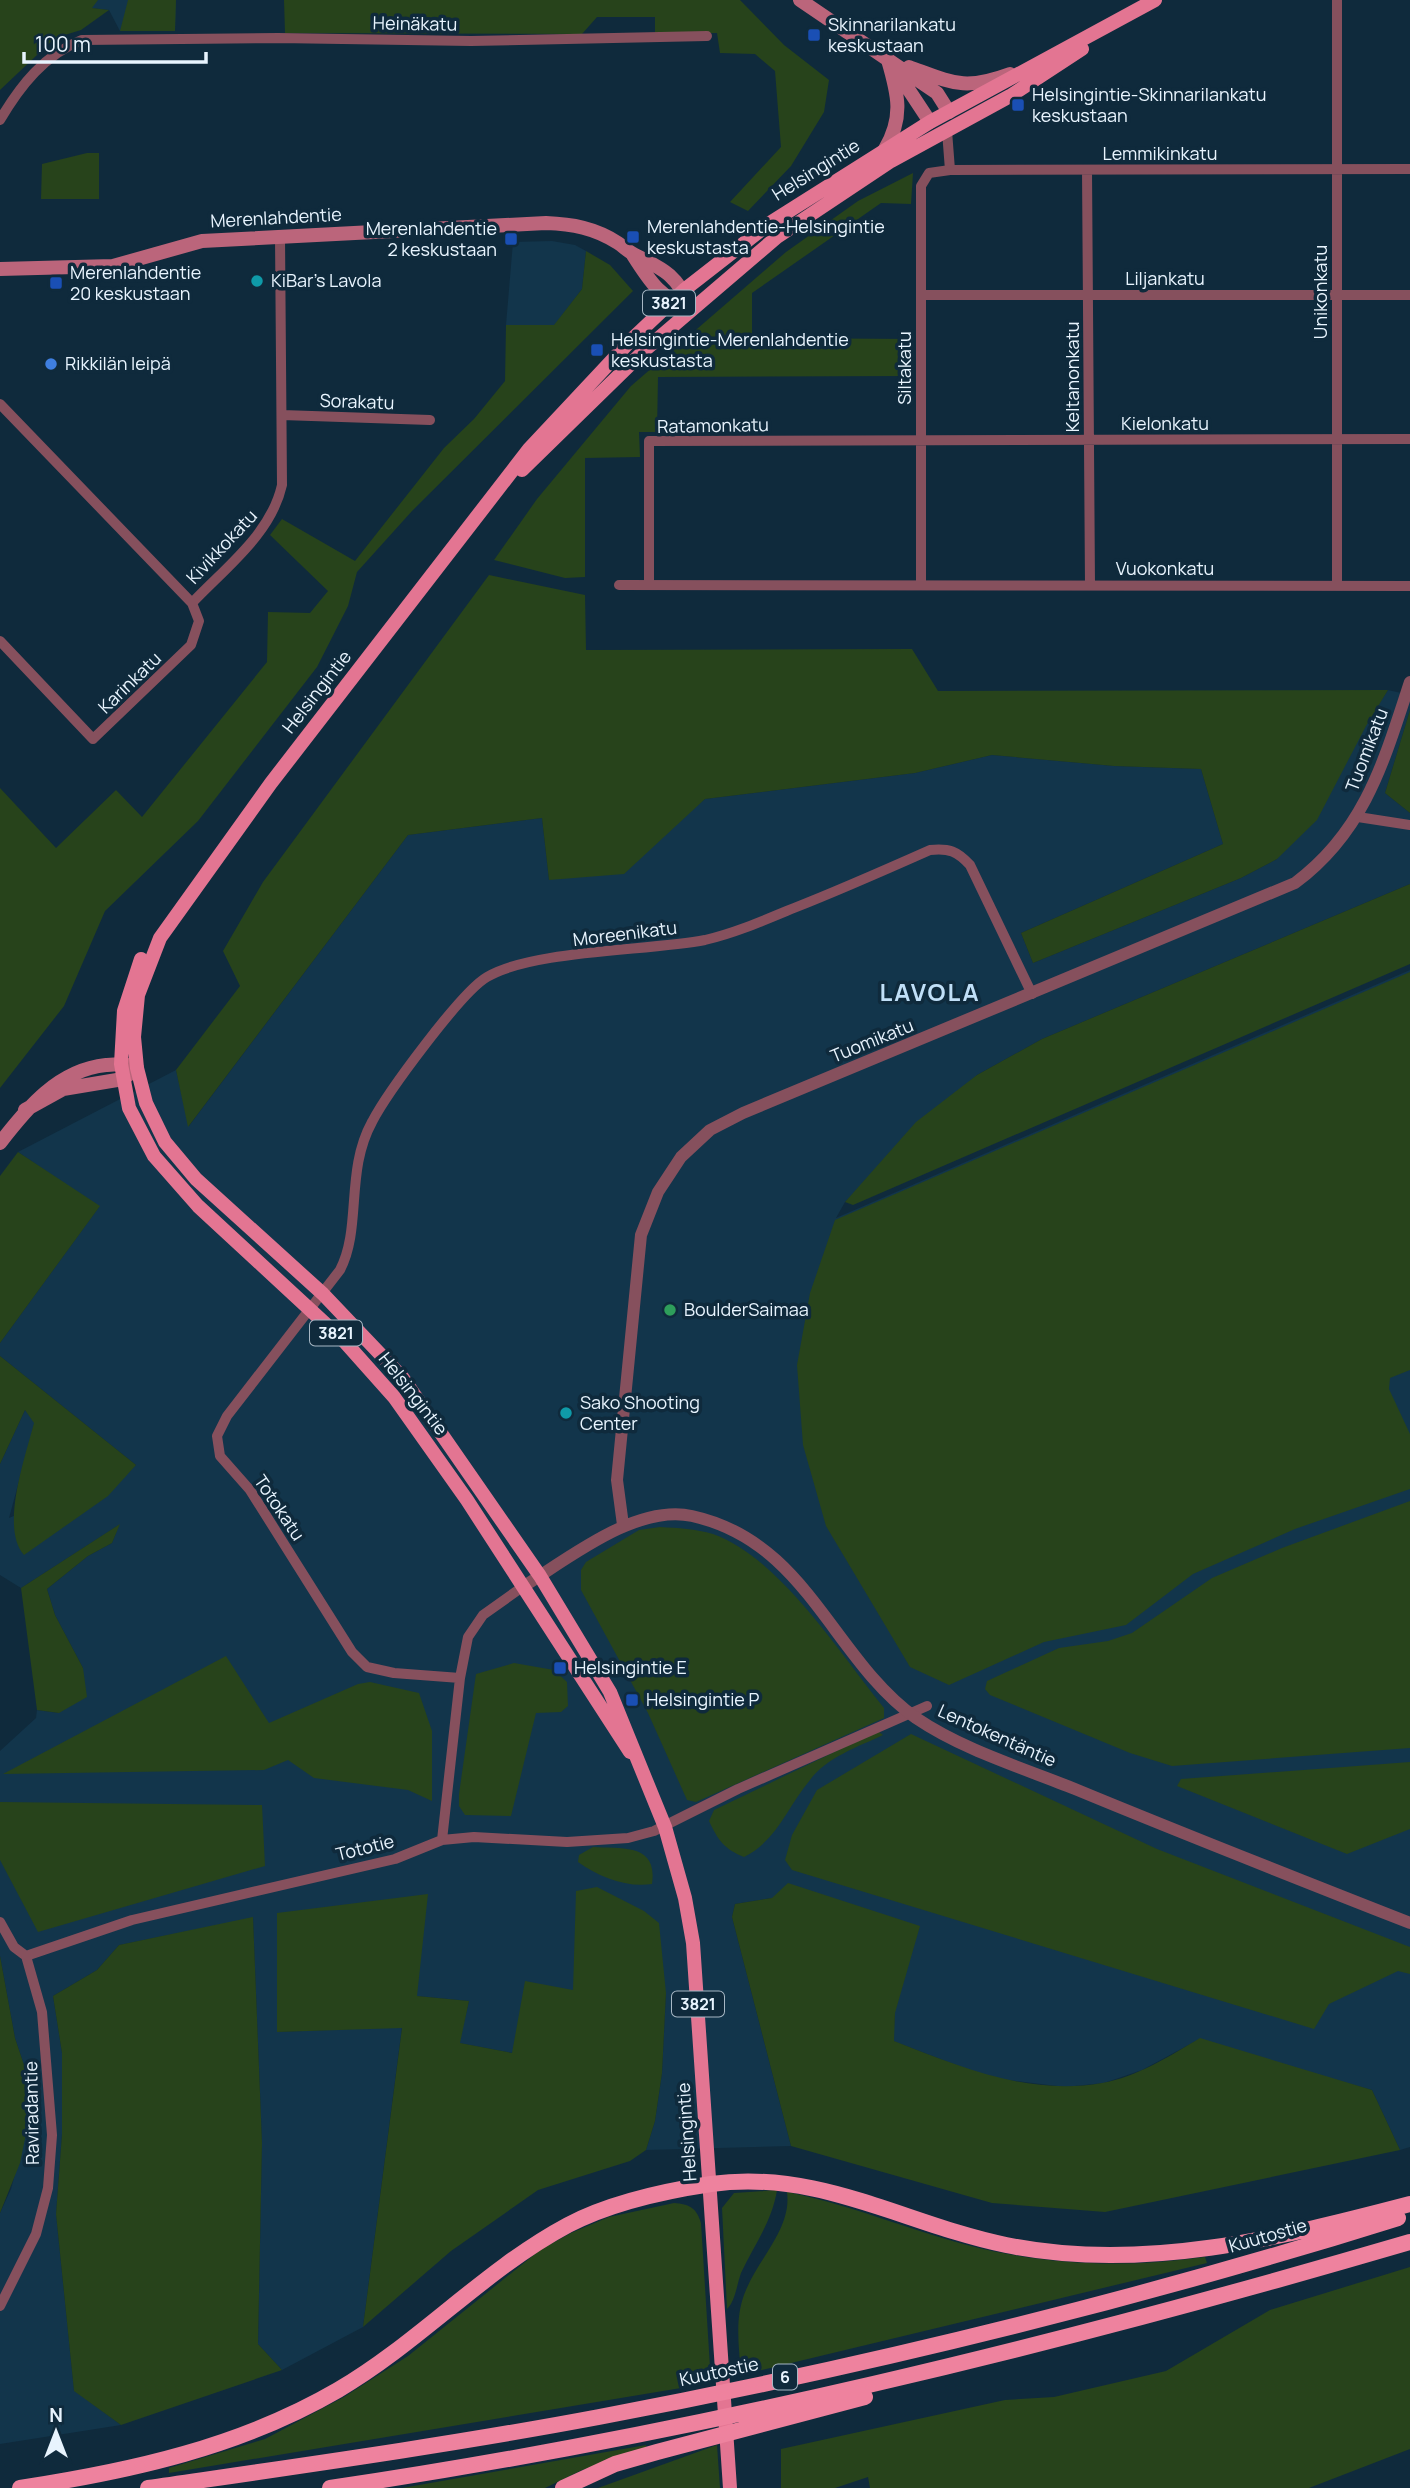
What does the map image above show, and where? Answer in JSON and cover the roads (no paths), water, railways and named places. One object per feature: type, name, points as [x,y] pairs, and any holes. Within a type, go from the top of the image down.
[{"type":"highway","points":[[20,2488],[92,2477],[187,2454],[277,2421],[376,2366],[508,2263],[570,2224],[634,2201],[710,2184],[747,2182],[821,2188],[1006,2245],[1096,2255],[1190,2250],[1284,2235],[1410,2204]]},
{"type":"highway","name":"Kuutostie","points":[[148,2488],[517,2431],[778,2379],[1020,2323],[1204,2276],[1410,2214]]},
{"type":"highway","name":"6","points":[[330,2488],[615,2439],[838,2392],[1070,2338],[1410,2242]]},
{"type":"highway","points":[[563,2488],[615,2465],[657,2452],[1070,2338]]},
{"type":"main road","points":[[800,0],[937,93],[948,112],[947,131],[930,122],[888,60]]},
{"type":"main road","name":"Helsingintie","points":[[730,2488],[693,1943],[685,1898],[665,1827],[647,1780],[610,1692],[540,1576],[422,1402],[367,1337],[178,1159],[155,1123],[137,1068],[134,1037],[138,995],[160,938],[271,783],[529,449],[671,302],[770,223],[885,149],[1155,0]]},
{"type":"main road","name":"Helsingintie","points":[[491,500],[585,406],[692,309],[777,237],[891,161],[1010,96],[1155,0]]},
{"type":"main road","points":[[888,60],[951,82],[973,85],[1048,58]]},
{"type":"main road","points":[[885,149],[895,132],[899,112],[899,96],[888,60]]},
{"type":"main road","name":"Merenlahdentie","points":[[0,269],[113,266],[202,242],[546,223],[584,227],[617,242],[633,255],[646,275],[671,302],[692,309]]},
{"type":"main road","name":"Merenlahdentie","points":[[633,255],[656,263],[684,290],[692,309]]},
{"type":"main road","name":"Helsingintie","points":[[178,911],[146,949],[133,977],[124,1011],[122,1071],[135,1121],[164,1170],[198,1206],[311,1310],[370,1369],[417,1427],[647,1780]]},
{"type":"main road","points":[[0,1143],[25,1110],[69,1076],[98,1066],[122,1071],[137,1068]]},
{"type":"street","name":"Unikonkatu","points":[[1337,0],[1337,585]]},
{"type":"street","name":"Heinäkatu","points":[[0,120],[43,63],[61,48],[82,40],[471,41],[707,36]]},
{"type":"street","points":[[947,131],[950,170]]},
{"type":"street","name":"Lemmikinkatu","points":[[950,170],[1410,169]]},
{"type":"street","name":"Siltakatu","points":[[921,585],[921,186],[929,173],[950,170]]},
{"type":"street","name":"Keltanonkatu","points":[[1087,170],[1090,585]]},
{"type":"street","name":"Kivikkokatu","points":[[0,404],[192,603],[265,528],[277,509],[282,485],[280,237]]},
{"type":"street","name":"Liljankatu","points":[[920,295],[1410,295]]},
{"type":"street","name":"Sorakatu","points":[[282,415],[430,420]]},
{"type":"street","name":"Kielonkatu","points":[[921,441],[1410,439]]},
{"type":"street","name":"Ratamonkatu","points":[[649,585],[649,441],[921,441]]},
{"type":"street","points":[[619,585],[921,585]]},
{"type":"street","name":"Vuokonkatu","points":[[921,585],[1410,586]]},
{"type":"street","name":"Karinkatu","points":[[0,641],[93,739],[191,645],[199,621],[192,603]]},
{"type":"street","name":"Tuomikatu","points":[[623,1525],[617,1480],[641,1235],[658,1192],[681,1157],[710,1130],[743,1113],[1287,887],[1319,863],[1358,817],[1377,779],[1410,681]]},
{"type":"street","points":[[1358,817],[1410,825]]},
{"type":"street","name":"Moreenikatu","points":[[323,1294],[346,1258],[357,1161],[373,1119],[464,997],[486,977],[522,965],[706,939],[765,920],[930,850],[947,849],[958,852],[970,865],[1032,994]]},
{"type":"street","name":"Totokatu","points":[[323,1294],[227,1416],[217,1436],[220,1456],[250,1490],[352,1653],[367,1667],[394,1673],[460,1678]]},
{"type":"street","name":"Lentokentäntie","points":[[521,1588],[623,1525],[649,1516],[671,1513],[693,1516],[750,1541],[785,1567],[807,1590],[871,1676],[909,1712],[947,1735],[1410,1923]]},
{"type":"street","points":[[442,1840],[460,1678],[468,1637],[483,1615],[521,1588]]},
{"type":"street","name":"Tototie","points":[[26,1956],[132,1920],[395,1859],[442,1840],[474,1837],[567,1842],[628,1838],[665,1827],[738,1789],[927,1706]]},
{"type":"street","name":"Raviradantie","points":[[0,1922],[14,1947],[26,1956],[42,2012],[52,2135],[48,2188],[36,2234],[0,2306]]},
{"type":"place","name":"Skinnarilankatu keskustaan","points":[[814,35]]},
{"type":"place","name":"Helsingintie-Skinnarilankatu keskustaan","points":[[1018,105]]},
{"type":"place","name":"Merenlahdentie-Helsingintie keskustasta","points":[[633,237]]},
{"type":"place","name":"Merenlahdentie 2 keskustaan","points":[[511,239]]},
{"type":"place","name":"KiBar's Lavola","points":[[257,281]]},
{"type":"place","name":"Merenlahdentie 20 keskustaan","points":[[56,283]]},
{"type":"place","name":"Helsingintie-Merenlahdentie keskustasta","points":[[597,350]]},
{"type":"place","name":"Rikkilän leipä","points":[[51,364]]},
{"type":"place","name":"BoulderSaimaa","points":[[670,1310]]},
{"type":"place","name":"Sako Shooting Center","points":[[566,1413]]},
{"type":"place","name":"Helsingintie E","points":[[560,1668]]},
{"type":"place","name":"Helsingintie P","points":[[632,1700]]},
{"type":"district","name":"LAVOLA","points":[[930,993]]}]
